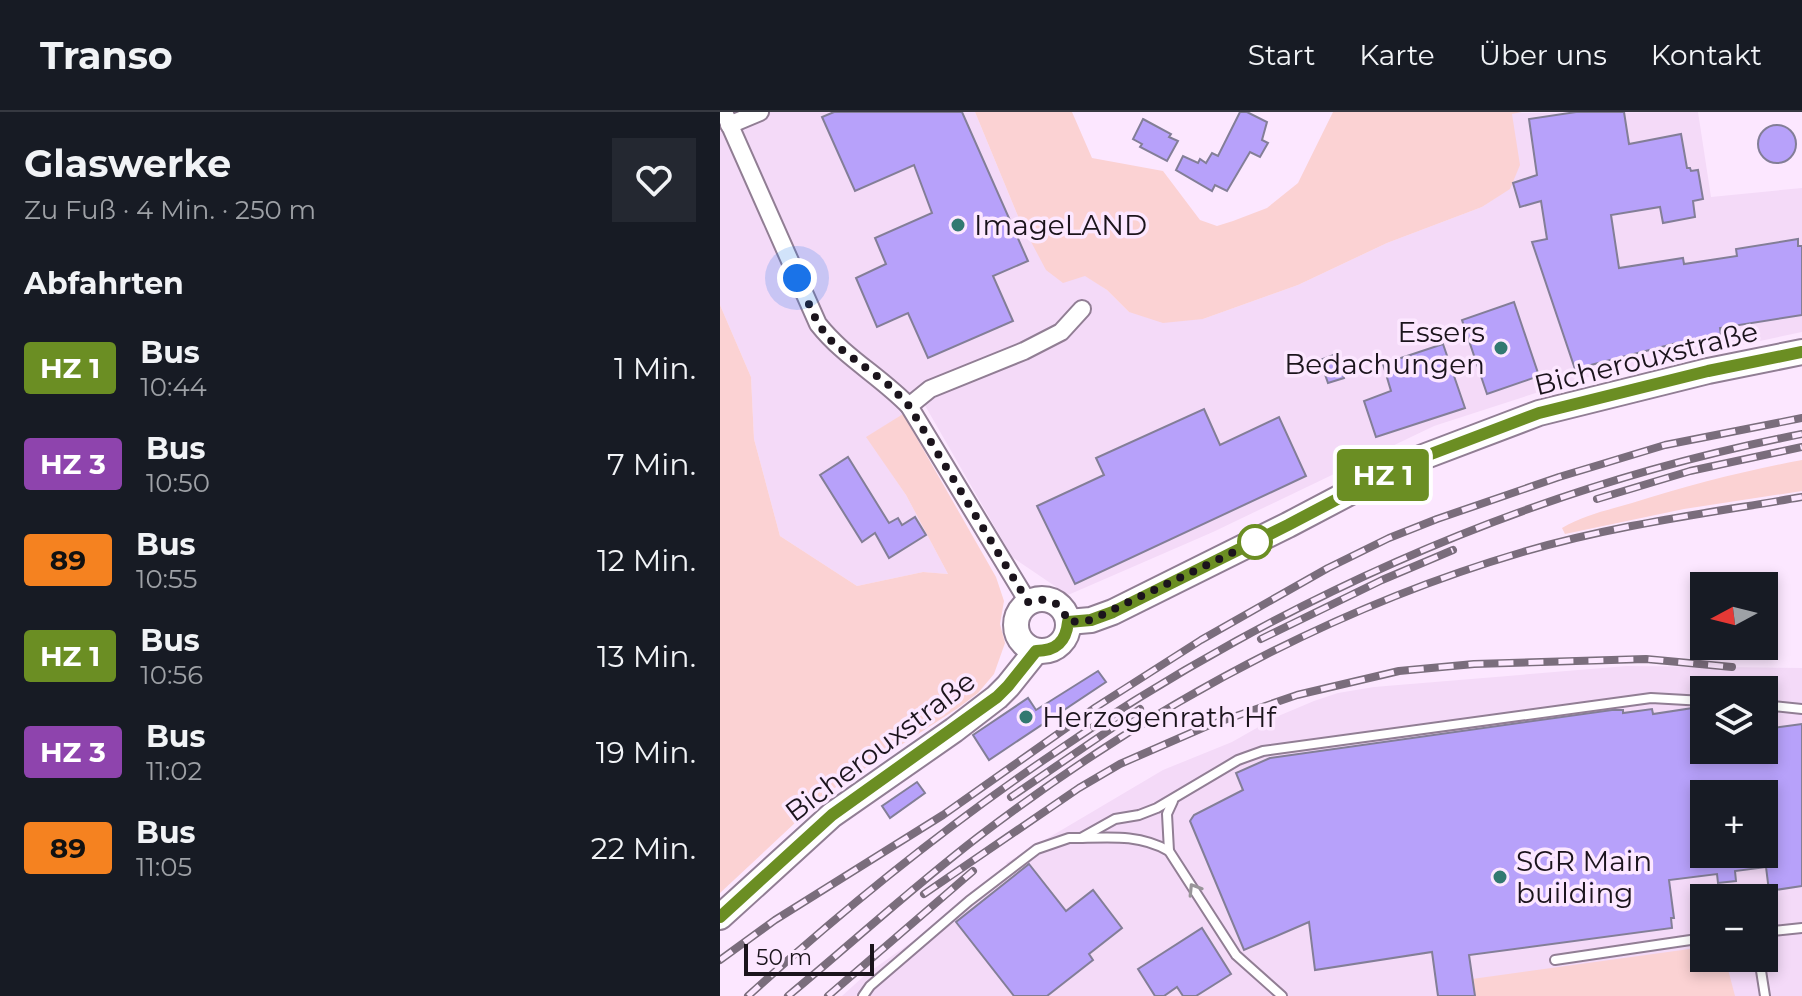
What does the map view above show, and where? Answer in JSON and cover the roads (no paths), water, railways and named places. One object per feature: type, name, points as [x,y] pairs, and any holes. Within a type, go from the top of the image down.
[{"type":"street","points":[[760,112],[726,119],[818,324],[833,343],[890,386],[909,406],[1028,602]]},
{"type":"street","points":[[909,406],[930,389],[1024,351],[1061,332],[1082,309]]},
{"type":"street","name":"Bicherouxstraße","points":[[720,917],[832,815],[997,697],[1036,651],[1048,651],[1060,645],[1067,635],[1068,622],[1091,620],[1113,612],[1402,465],[1539,413],[1708,371],[1802,352]]},
{"type":"street","points":[[1036,651],[1025,645],[1017,635],[1016,623],[1020,611],[1028,602],[1041,599],[1054,601],[1064,610],[1068,622]]},
{"type":"lane","points":[[1081,838],[1115,819],[1139,815],[1174,800],[1238,760],[1263,751],[1651,698],[1690,700]]},
{"type":"lane","points":[[1778,706],[1802,709]]},
{"type":"lane","points":[[1169,851],[1167,814],[1174,800]]},
{"type":"lane","points":[[863,996],[870,986],[958,911],[1037,849],[1069,838],[1131,837],[1155,843],[1169,851],[1236,955],[1282,996]]},
{"type":"lane","points":[[1778,931],[1802,928]]},
{"type":"lane","points":[[1555,960],[1690,940]]},
{"type":"lane","points":[[1761,972],[1765,996]]},
{"type":"railway","points":[[720,960],[775,920],[943,815],[1096,707],[1201,640],[1328,568],[1437,519],[1559,477],[1665,445],[1802,418]]},
{"type":"railway","points":[[748,996],[864,896],[983,803],[1107,718],[1236,641],[1370,574],[1508,516],[1652,470],[1802,434]]},
{"type":"railway","points":[[1597,499],[1690,471],[1802,447]]},
{"type":"railway","points":[[788,996],[906,895],[1040,791],[1170,707],[1307,635],[1377,603],[1523,552],[1627,527],[1802,497]]},
{"type":"railway","points":[[1261,639],[1382,580],[1453,550]]},
{"type":"railway","points":[[924,894],[1079,788],[1120,764],[1207,726],[1297,695],[1399,671],[1474,664],[1646,659],[1732,667]]},
{"type":"railway","points":[[1011,797],[1140,709]]},
{"type":"railway","points":[[828,996],[973,871]]},
{"type":"place","name":"ImageLAND","points":[[958,225]]},
{"type":"place","name":"Essers Bedachungen","points":[[1501,348]]},
{"type":"place","name":"Herzogenrath Hf","points":[[1026,717]]},
{"type":"place","name":"SGR Main building","points":[[1500,877]]}]
